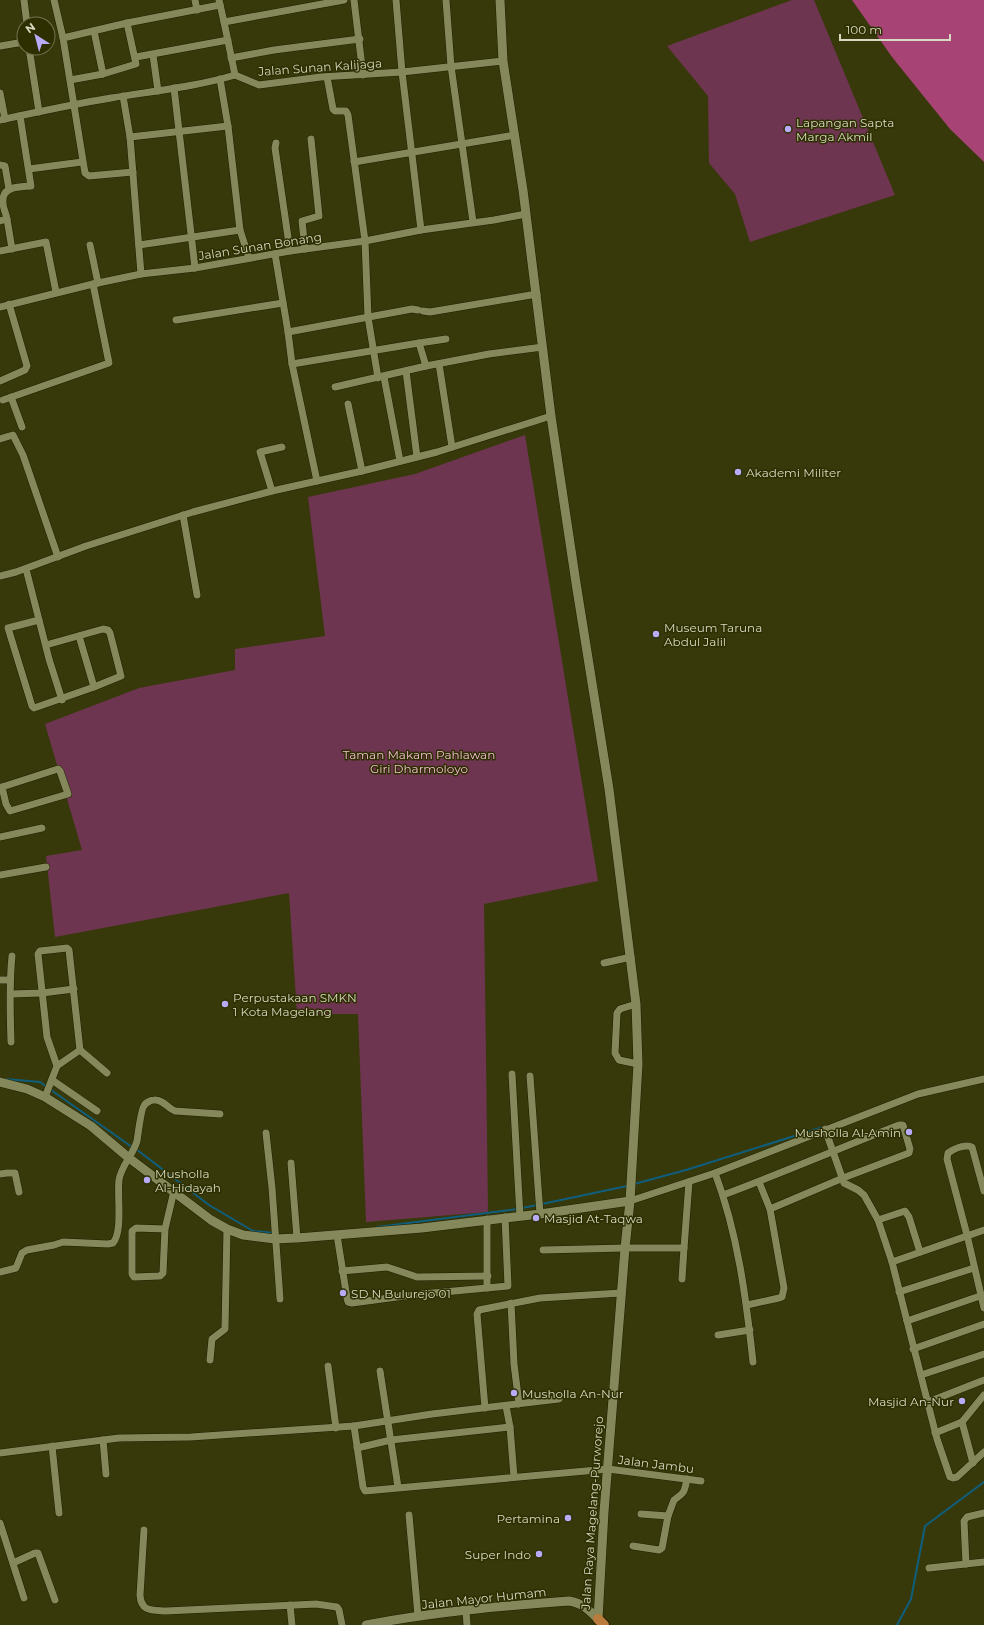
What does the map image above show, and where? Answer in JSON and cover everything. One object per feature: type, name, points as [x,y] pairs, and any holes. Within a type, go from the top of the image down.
[{"type":"main road","name":"Jalan Raya Magelang-Purworejo","points":[[500,0],[503,61],[537,294],[551,416],[606,768],[632,957],[636,1004],[638,1064],[630,1194],[604,1512],[600,1623]]},
{"type":"main road","points":[[0,1082],[47,1093],[91,1126],[132,1153],[174,1191],[211,1220],[227,1229],[243,1235],[337,1235],[422,1228],[505,1218],[520,1212],[539,1208],[630,1194]]},
{"type":"main road","name":"Jalan Mayor Humam","points":[[366,1625],[400,1622],[418,1616],[569,1601],[576,1602],[586,1607],[600,1623]]},
{"type":"street","points":[[24,0],[26,16]]},
{"type":"street","points":[[54,0],[63,38],[84,171],[89,176],[133,172]]},
{"type":"street","points":[[195,0],[197,10]]},
{"type":"street","points":[[224,22],[344,0]]},
{"type":"street","points":[[354,0],[360,39],[363,75]]},
{"type":"street","points":[[396,0],[402,72],[421,230]]},
{"type":"street","points":[[446,0],[451,66],[472,222]]},
{"type":"street","points":[[0,93],[2,119],[74,104],[174,88],[235,75],[219,3],[197,10],[127,23],[63,38]]},
{"type":"street","points":[[70,80],[103,74],[133,66],[136,62],[136,57],[127,23]]},
{"type":"street","points":[[94,31],[103,74]]},
{"type":"street","points":[[232,58],[274,50],[360,39]]},
{"type":"street","points":[[136,57],[228,40]]},
{"type":"street","points":[[0,46],[16,43]]},
{"type":"street","points":[[153,55],[158,91]]},
{"type":"street","points":[[30,56],[38,112]]},
{"type":"street","name":"Jalan Sunan Kalijaga","points":[[235,75],[259,85],[327,77],[402,72],[503,61]]},
{"type":"street","points":[[327,77],[333,109],[346,111],[348,113],[365,241],[368,317],[374,350],[400,461]]},
{"type":"street","points":[[220,79],[228,126],[240,230],[249,258]]},
{"type":"street","points":[[174,88],[190,236],[195,268]]},
{"type":"street","points":[[123,96],[130,137],[141,274]]},
{"type":"street","points":[[12,249],[3,220],[2,200],[5,193],[9,189],[31,186],[20,116]]},
{"type":"street","points":[[130,137],[228,126]]},
{"type":"street","points":[[354,162],[515,135]]},
{"type":"street","points":[[305,249],[302,221],[319,216],[311,139]]},
{"type":"street","points":[[276,143],[275,148],[290,251]]},
{"type":"street","points":[[29,170],[82,162]]},
{"type":"street","points":[[0,166],[5,166],[9,189]]},
{"type":"street","name":"Jalan Sunan Bonang","points":[[0,307],[56,292],[141,274],[195,268],[290,251],[365,241],[421,230],[526,214]]},
{"type":"street","points":[[139,245],[190,236],[240,230]]},
{"type":"street","points":[[0,252],[46,242],[56,292]]},
{"type":"street","points":[[3,400],[109,363],[90,245]]},
{"type":"street","points":[[275,254],[292,364],[317,481]]},
{"type":"street","points":[[288,332],[412,309],[430,312],[537,294]]},
{"type":"street","points":[[176,320],[283,303]]},
{"type":"street","points":[[0,381],[25,370],[26,366],[9,304]]},
{"type":"street","points":[[292,364],[446,339]]},
{"type":"street","points":[[420,343],[426,366]]},
{"type":"street","points":[[335,387],[426,366],[489,354],[543,347]]},
{"type":"street","points":[[438,364],[452,448]]},
{"type":"street","points":[[406,371],[417,457]]},
{"type":"street","points":[[11,397],[22,427]]},
{"type":"street","points":[[348,404],[362,471]]},
{"type":"street","points":[[0,576],[86,546],[183,515],[272,491],[362,471],[452,448],[551,416]]},
{"type":"street","points":[[0,439],[13,435],[23,455],[58,557]]},
{"type":"street","points":[[272,491],[260,452],[282,447]]},
{"type":"street","points":[[183,515],[197,595]]},
{"type":"street","points":[[26,568],[62,700]]},
{"type":"street","points":[[39,620],[8,628],[32,706],[36,709],[121,676],[108,630],[103,629],[46,645]]},
{"type":"street","points":[[79,636],[94,687]]},
{"type":"street","points":[[58,770],[60,771],[68,794],[10,811],[1,788],[58,770]]},
{"type":"street","points":[[0,837],[42,828]]},
{"type":"street","points":[[0,875],[46,867]]},
{"type":"street","points":[[57,1066],[47,1037],[38,954],[40,950],[68,948],[80,1050],[107,1073]]},
{"type":"street","points":[[11,1042],[10,980],[12,956]]},
{"type":"street","points":[[604,963],[632,957]]},
{"type":"street","points":[[0,980],[10,980]]},
{"type":"street","points":[[11,994],[42,993],[74,989]]},
{"type":"street","points":[[636,1004],[620,1009],[617,1013],[615,1053],[619,1060],[638,1064]]},
{"type":"street","points":[[47,1093],[57,1066],[80,1050]]},
{"type":"street","points":[[512,1074],[520,1212]]},
{"type":"street","points":[[530,1076],[539,1208]]},
{"type":"street","points":[[630,1194],[689,1182],[918,1094],[984,1079]]},
{"type":"street","points":[[52,1080],[97,1111]]},
{"type":"street","points":[[0,1272],[16,1268],[22,1253],[27,1250],[63,1242],[113,1243],[118,1234],[119,1180],[124,1166],[132,1153],[141,1119],[141,1113],[144,1106],[152,1100],[159,1100],[175,1111],[220,1114]]},
{"type":"street","points":[[723,1195],[759,1182],[833,1150],[901,1124],[904,1126],[910,1149],[909,1153],[842,1178],[770,1209]]},
{"type":"street","points":[[826,1129],[845,1184],[858,1190],[864,1196],[878,1220],[892,1262],[935,1433],[951,1478],[957,1477],[984,1452]]},
{"type":"street","points":[[266,1133],[280,1299]]},
{"type":"street","points":[[984,1191],[972,1147],[968,1145],[963,1146],[948,1153],[947,1159],[984,1308]]},
{"type":"street","points":[[291,1163],[297,1236]]},
{"type":"street","points":[[715,1172],[723,1195],[737,1249],[747,1305],[753,1362]]},
{"type":"street","points":[[0,1174],[14,1173],[19,1192]]},
{"type":"street","points":[[682,1279],[689,1182]]},
{"type":"street","points":[[747,1305],[779,1298],[784,1294],[770,1209],[759,1182]]},
{"type":"street","points":[[165,1229],[136,1228],[132,1231],[132,1274],[134,1277],[160,1276],[163,1273],[165,1229],[174,1191]]},
{"type":"street","points":[[878,1220],[905,1211],[909,1217],[920,1252]]},
{"type":"street","points":[[337,1235],[346,1298],[349,1303],[508,1285],[505,1218]]},
{"type":"street","points":[[487,1219],[487,1288]]},
{"type":"street","points":[[210,1360],[212,1339],[225,1329],[227,1229]]},
{"type":"street","points":[[892,1262],[984,1230]]},
{"type":"street","points":[[543,1250],[684,1248]]},
{"type":"street","points":[[342,1272],[387,1267],[417,1277],[488,1276]]},
{"type":"street","points":[[899,1292],[974,1268]]},
{"type":"street","points":[[485,1408],[477,1314],[480,1309],[540,1298],[621,1293]]},
{"type":"street","points":[[907,1322],[980,1296]]},
{"type":"street","points":[[511,1303],[514,1364],[519,1404]]},
{"type":"street","points":[[914,1349],[984,1324]]},
{"type":"street","points":[[718,1334],[750,1330]]},
{"type":"street","points":[[921,1375],[984,1354]]},
{"type":"street","points":[[328,1366],[336,1428]]},
{"type":"street","points":[[380,1371],[398,1487]]},
{"type":"street","points":[[928,1402],[984,1380]]},
{"type":"street","points":[[935,1433],[962,1422],[984,1395]]},
{"type":"street","points":[[0,1453],[119,1438],[191,1437],[336,1428],[559,1399]]},
{"type":"street","points":[[506,1406],[510,1427],[514,1477]]},
{"type":"street","points":[[962,1422],[973,1463]]},
{"type":"street","points":[[354,1426],[357,1448],[391,1440],[510,1427]]},
{"type":"street","points":[[103,1440],[106,1474]]},
{"type":"street","points":[[52,1446],[59,1513]]},
{"type":"street","name":"Jalan Jambu","points":[[357,1448],[364,1490],[608,1469],[701,1481]]},
{"type":"street","points":[[633,1546],[657,1551],[661,1549],[668,1516],[674,1500],[680,1497],[684,1492],[687,1479]]},
{"type":"street","points":[[966,1564],[964,1521],[967,1517],[984,1513]]},
{"type":"street","points":[[641,1514],[668,1516]]},
{"type":"street","points":[[409,1515],[418,1616]]},
{"type":"street","points":[[0,1523],[24,1598]]},
{"type":"street","points":[[144,1530],[140,1595],[141,1602],[144,1607],[166,1611],[316,1604],[337,1606],[340,1610],[342,1625]]},
{"type":"street","points":[[13,1563],[37,1553],[55,1600]]},
{"type":"street","points":[[929,1568],[984,1562]]},
{"type":"street","points":[[290,1605],[292,1625]]},
{"type":"street","points":[[466,1611],[467,1625]]},
{"type":"green space","name":"Lapangan Sapta Marga Akmil","points":[[792,0],[814,0],[895,195],[750,242],[735,194],[709,163],[708,96],[667,46]]},
{"type":"green space","name":"Taman Makam Pahlawan Giri Dharmoloyo","points":[[525,435],[598,881],[484,904],[488,1212],[366,1222],[358,1014],[297,1014],[289,893],[55,937],[46,856],[82,850],[45,724],[139,688],[235,670],[235,649],[325,636],[308,497],[415,474]]},
{"type":"shaded area","points":[[852,0],[984,0],[984,162],[950,129],[892,57]]},
{"type":"waterway","points":[[5,1079],[40,1082],[47,1087]]},
{"type":"waterway","points":[[51,1090],[132,1147]]},
{"type":"waterway","points":[[634,1184],[686,1170],[823,1127]]},
{"type":"waterway","points":[[136,1149],[209,1205],[253,1231],[274,1233]]},
{"type":"waterway","points":[[542,1204],[627,1186]]},
{"type":"waterway","points":[[522,1208],[537,1205]]},
{"type":"waterway","points":[[377,1227],[518,1209]]},
{"type":"waterway","points":[[897,1625],[911,1599],[925,1526],[984,1482]]},
{"type":"place","name":"Lapangan Sapta Marga Akmil","points":[[788,129]]},
{"type":"place","name":"Akademi Militer","points":[[738,472]]},
{"type":"place","name":"Museum Taruna Abdul Jalil","points":[[656,634]]},
{"type":"place","name":"Perpustakaan SMKN 1 Kota Magelang","points":[[225,1004]]},
{"type":"place","name":"Musholla Al-Amin","points":[[909,1132]]},
{"type":"place","name":"Musholla Al-Hidayah","points":[[147,1180]]},
{"type":"place","name":"Masjid At-Taqwa","points":[[536,1218]]},
{"type":"place","name":"SD N Bulurejo 01","points":[[343,1293]]},
{"type":"place","name":"Musholla An-Nur","points":[[514,1393]]},
{"type":"place","name":"Masjid An-Nur","points":[[962,1401]]},
{"type":"place","name":"Pertamina","points":[[568,1518]]},
{"type":"place","name":"Super Indo","points":[[539,1554]]}]
